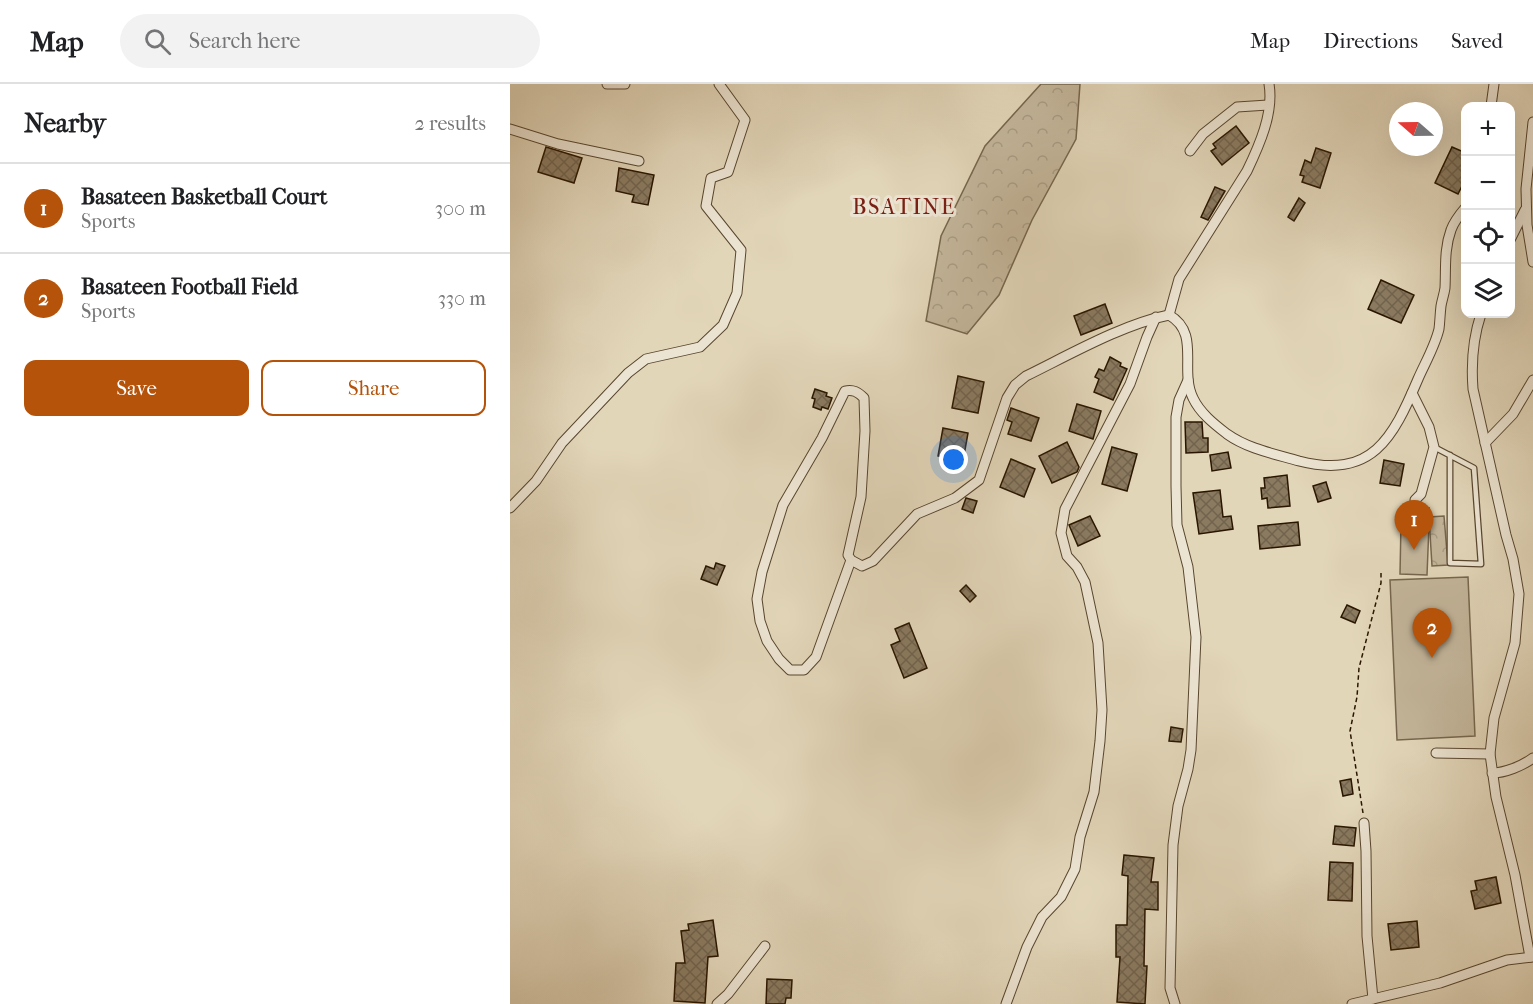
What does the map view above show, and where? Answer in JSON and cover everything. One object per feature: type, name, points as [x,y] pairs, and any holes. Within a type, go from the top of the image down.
[{"type":"street","points":[[607,84],[625,84]]},
{"type":"street","points":[[510,508],[536,481],[562,443],[628,374],[646,359],[700,347],[723,325],[737,293],[741,249],[706,206],[711,178],[728,172],[745,120],[719,84]]},
{"type":"street","points":[[1170,315],[1179,279],[1256,153],[1268,105],[1269,84]]},
{"type":"street","points":[[1492,102],[1494,84]]},
{"type":"street","points":[[1190,151],[1203,134],[1237,107],[1268,105]]},
{"type":"street","points":[[1533,122],[1526,207],[1533,262]]},
{"type":"street","points":[[510,129],[558,144],[639,161]]},
{"type":"street","points":[[1515,230],[1526,207]]},
{"type":"street","points":[[851,560],[862,566],[873,561],[917,514],[955,498],[979,480],[1007,398],[1015,385],[1026,376],[1107,336],[1156,317],[1170,315],[1178,319],[1185,332],[1187,343],[1188,380],[1192,397],[1203,413],[1235,439],[1277,455],[1330,467],[1350,464],[1372,453],[1382,447],[1400,420],[1437,338],[1445,291],[1446,251],[1452,228],[1464,210]]},
{"type":"street","points":[[1006,1004],[1027,947],[1042,917],[1060,897],[1075,869],[1080,837],[1094,792],[1099,752],[1102,710],[1098,643],[1085,582],[1077,567],[1067,556],[1061,533],[1065,509],[1130,384],[1156,317]]},
{"type":"street","points":[[1352,1004],[1440,983],[1507,960],[1532,957],[1492,773],[1490,754],[1496,709],[1511,659],[1517,628],[1519,594],[1473,388],[1472,370],[1480,318]]},
{"type":"street","points":[[1175,1004],[1170,988],[1172,874],[1178,806],[1191,750],[1196,637],[1188,567],[1178,525],[1176,486],[1176,417],[1179,400],[1188,380]]},
{"type":"street","points":[[1485,443],[1513,414],[1533,380]]},
{"type":"street","points":[[851,390],[858,392],[864,398],[865,414],[861,497],[849,550],[851,560],[816,657],[804,670],[790,670],[767,641],[760,621],[757,599],[762,572],[783,505],[822,438],[841,395],[851,390]]},
{"type":"street","points":[[1412,393],[1428,427],[1434,447],[1421,494],[1415,500]]},
{"type":"street","points":[[1436,753],[1490,754]]},
{"type":"street","points":[[1492,773],[1499,773],[1533,758]]},
{"type":"street","points":[[1364,823],[1367,936],[1373,999]]},
{"type":"street","points":[[717,1004],[728,994],[765,946]]},
{"type":"lane","points":[[1434,447],[1450,455],[1474,468],[1481,564],[1450,563],[1450,455]]},
{"type":"path","points":[[1364,823],[1350,731],[1357,697],[1359,668],[1381,582],[1381,573]]},
{"type":"green space","points":[[1041,84],[1080,84],[1076,139],[1032,220],[999,295],[967,334],[926,321],[941,236],[985,146]]},
{"type":"green space","points":[[1444,516],[1448,565],[1432,566],[1429,517]]},
{"type":"green space","points":[[1401,524],[1429,525],[1427,575],[1400,574]]},
{"type":"green space","points":[[1468,577],[1475,736],[1397,740],[1390,580]]},
{"type":"building","points":[[1236,126],[1249,143],[1222,165],[1211,151],[1216,148],[1213,144]]},
{"type":"building","points":[[546,147],[582,158],[574,183],[538,172]]},
{"type":"building","points":[[1452,147],[1461,151],[1461,188],[1458,194],[1435,183]]},
{"type":"building","points":[[1316,148],[1331,153],[1320,188],[1302,182],[1304,176],[1300,175],[1305,160],[1311,163]]},
{"type":"building","points":[[619,168],[654,175],[648,205],[632,202],[634,195],[616,191]]},
{"type":"building","points":[[1215,187],[1225,191],[1208,220],[1201,217]]},
{"type":"building","points":[[1299,198],[1305,203],[1294,221],[1288,217]]},
{"type":"building","points":[[1381,280],[1414,295],[1401,323],[1368,309]]},
{"type":"building","points":[[1105,304],[1112,323],[1081,335],[1074,316]]},
{"type":"building","points":[[1110,357],[1127,369],[1113,400],[1094,392],[1099,379],[1095,377],[1099,369],[1104,371]]},
{"type":"building","points":[[958,376],[984,382],[978,413],[952,408]]},
{"type":"building","points":[[815,389],[827,393],[826,396],[832,398],[828,409],[822,407],[821,410],[813,407],[815,399],[812,398]]},
{"type":"building","points":[[1077,404],[1101,411],[1093,439],[1069,431]]},
{"type":"building","points":[[1011,408],[1039,418],[1031,441],[1008,434],[1012,422],[1007,420]]},
{"type":"building","points":[[1185,422],[1202,422],[1203,438],[1208,438],[1208,452],[1186,453]]},
{"type":"building","points":[[943,428],[968,433],[963,461],[938,456]]},
{"type":"building","points":[[1067,442],[1079,467],[1077,472],[1052,483],[1039,456]]},
{"type":"building","points":[[1112,447],[1137,454],[1127,491],[1102,484]]},
{"type":"building","points":[[1228,452],[1231,468],[1212,471],[1210,455]]},
{"type":"building","points":[[1011,459],[1035,469],[1024,497],[1000,487]]},
{"type":"building","points":[[1384,460],[1404,464],[1400,486],[1380,483]]},
{"type":"building","points":[[1287,475],[1290,506],[1268,508],[1267,498],[1262,499],[1261,488],[1265,488],[1264,478]]},
{"type":"building","points":[[1326,482],[1331,498],[1318,502],[1313,486]]},
{"type":"building","points":[[1220,490],[1223,517],[1231,516],[1233,529],[1199,534],[1193,493]]},
{"type":"building","points":[[966,498],[977,501],[973,513],[962,509]]},
{"type":"building","points":[[1414,507],[1429,508],[1427,520],[1412,518]]},
{"type":"building","points":[[1090,516],[1100,536],[1078,546],[1069,525]]},
{"type":"building","points":[[1298,522],[1300,545],[1260,549],[1258,526]]},
{"type":"building","points":[[716,563],[725,566],[717,585],[701,579],[706,566],[714,569]]},
{"type":"building","points":[[966,585],[976,596],[970,602],[960,591]]},
{"type":"building","points":[[1347,605],[1360,611],[1355,623],[1341,617]]},
{"type":"building","points":[[909,623],[927,668],[904,678],[891,645],[900,641],[895,629]]},
{"type":"building","points":[[1171,727],[1183,729],[1181,742],[1169,741]]},
{"type":"building","points":[[1351,779],[1353,794],[1343,796],[1340,781]]},
{"type":"building","points":[[1335,826],[1356,828],[1354,846],[1333,844]]},
{"type":"building","points":[[1124,855],[1154,858],[1151,882],[1158,882],[1158,910],[1145,909],[1144,966],[1147,966],[1145,1004],[1117,1002],[1120,957],[1116,957],[1116,925],[1127,925],[1128,876],[1122,875]]},
{"type":"building","points":[[1330,862],[1353,863],[1352,901],[1328,900]]},
{"type":"building","points":[[1496,877],[1501,903],[1475,909],[1471,891],[1477,890],[1475,881]]},
{"type":"building","points":[[713,920],[718,956],[708,957],[705,1003],[674,1001],[676,963],[685,963],[681,931],[689,930],[688,924]]},
{"type":"building","points":[[1417,921],[1419,947],[1391,950],[1388,924]]},
{"type":"building","points":[[767,979],[792,980],[791,998],[786,998],[785,1004],[766,1004]]},
{"type":"place","name":"Basateen Basketball Court","points":[[1414,550]]},
{"type":"place","name":"Basateen Football Field","points":[[1432,658]]},
{"type":"district","name":"BSATINE","points":[[904,206]]}]
